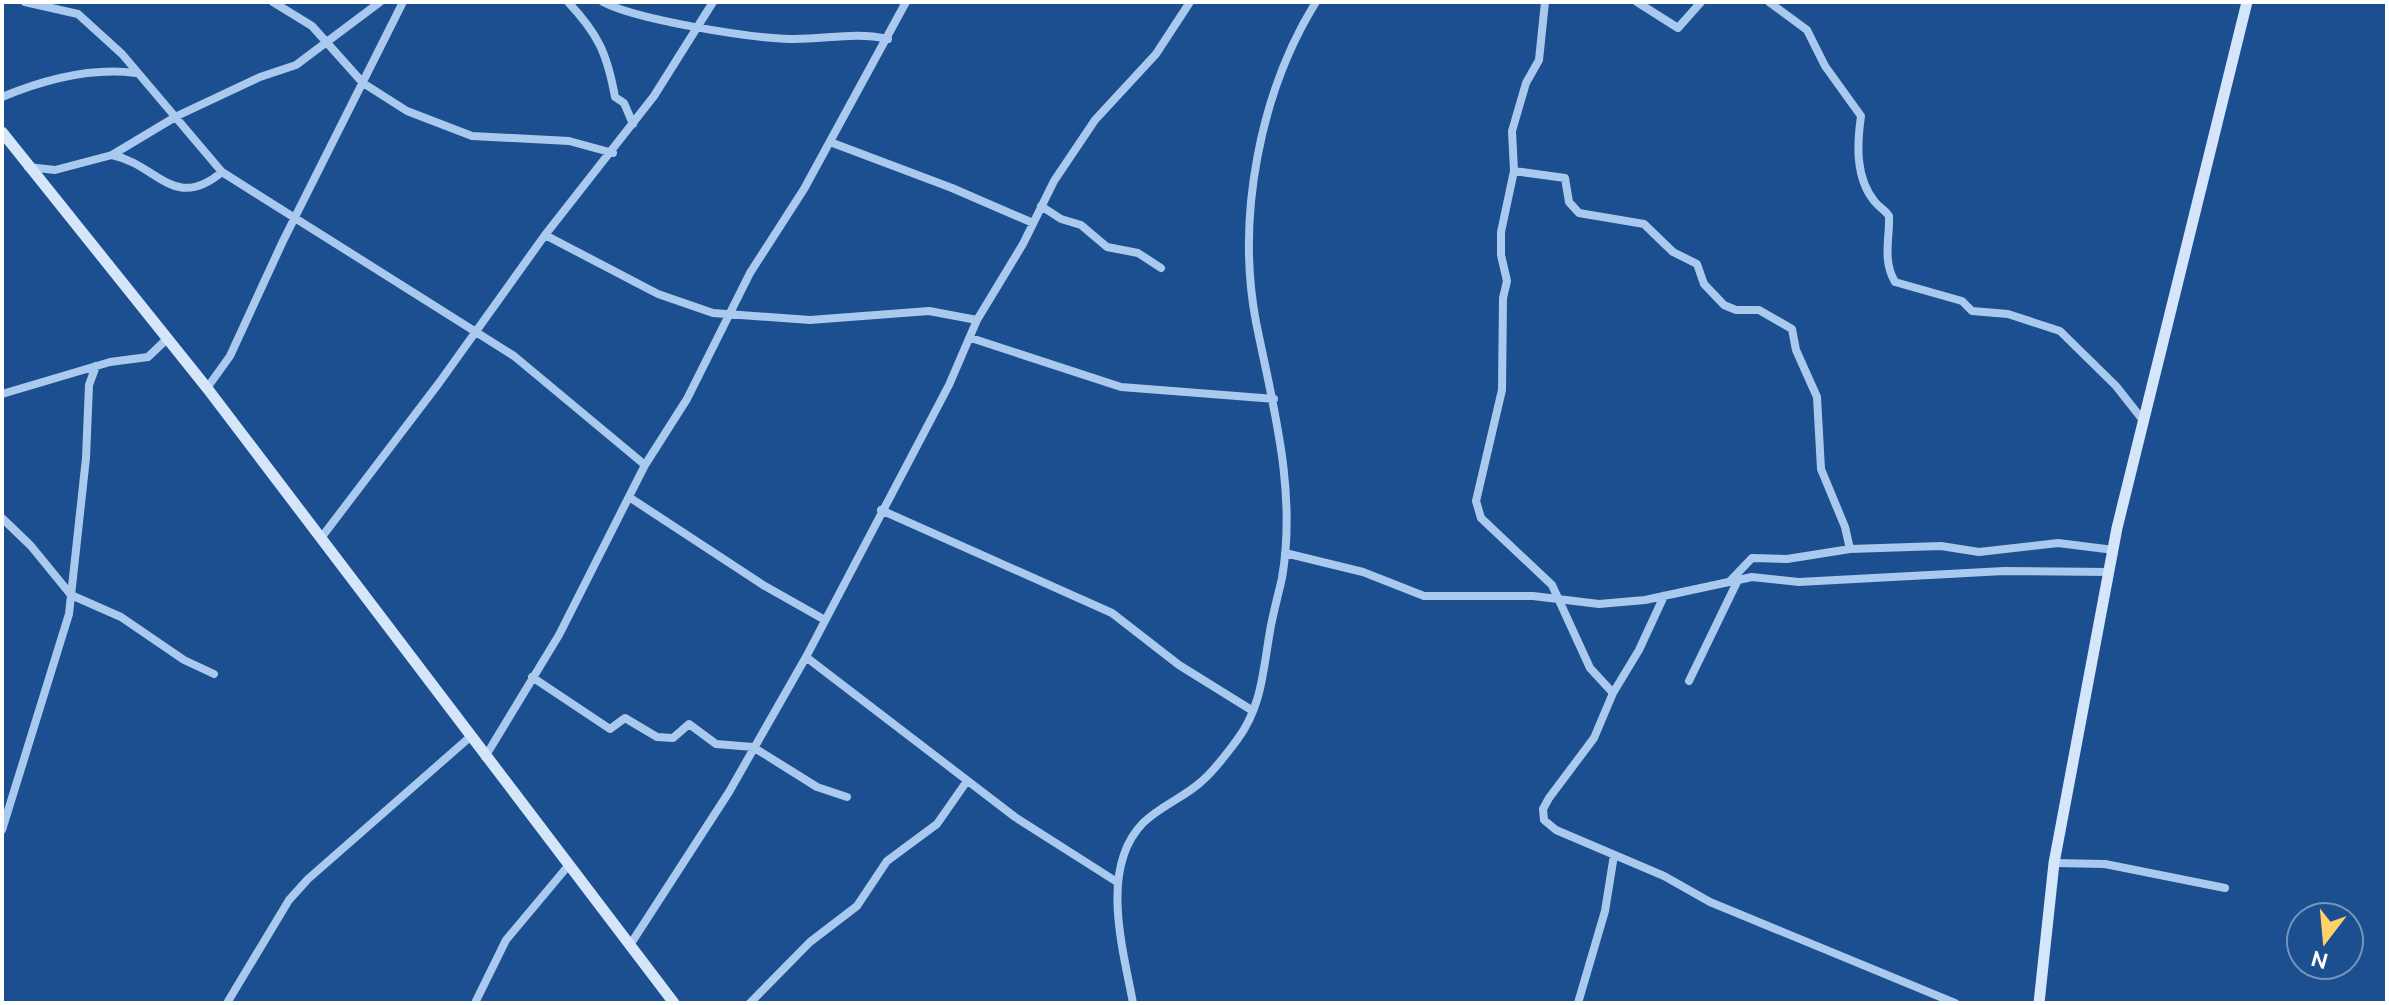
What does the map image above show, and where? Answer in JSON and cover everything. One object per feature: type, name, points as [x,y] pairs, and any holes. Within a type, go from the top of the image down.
[{"type":"main road","points":[[2039,1003],[2054,863],[2109,572],[2142,419],[2226,98],[2247,2]]},
{"type":"main road","points":[[2,132],[207,388],[674,1003]]},
{"type":"street","points":[[25,2],[62,5],[78,14],[106,39],[177,116],[222,172],[534,372],[645,465]]},
{"type":"street","points":[[273,2],[312,26],[363,83],[407,111],[456,132],[494,140],[585,143],[613,153]]},
{"type":"street","points":[[28,167],[55,170],[112,155],[177,116],[260,77],[296,65],[380,2]]},
{"type":"street","points":[[207,388],[230,356],[403,2]]},
{"type":"street","points":[[568,2],[591,25],[608,60],[615,97],[624,103],[633,124]]},
{"type":"street","points":[[603,2],[622,10],[790,39],[860,34],[888,39]]},
{"type":"street","points":[[321,538],[545,235],[613,153],[713,2]]},
{"type":"street","points":[[485,758],[559,635],[645,465],[687,399],[750,273],[781,228],[906,2]]},
{"type":"street","points":[[630,945],[729,792],[806,657],[949,385],[977,320],[1073,149],[1095,120],[1156,54],[1190,2]]},
{"type":"street","points":[[1133,1003],[1118,920],[1117,882],[1142,824],[1202,782],[1239,738],[1261,692],[1285,553],[1283,458],[1274,399],[1256,321],[1250,196],[1284,62],[1316,2]]},
{"type":"street","points":[[1545,2],[1539,60],[1526,83],[1512,131],[1514,171],[1501,232],[1501,255],[1507,281],[1503,298],[1502,390],[1476,501],[1481,518],[1541,572],[1561,600],[1590,668],[1613,693]]},
{"type":"street","points":[[1637,2],[1678,28],[1701,2]]},
{"type":"street","points":[[1769,2],[1807,30],[1822,61],[1861,116],[1857,133],[1859,165],[1875,202],[1889,216],[1885,236],[1888,267],[1895,282],[1962,301],[1972,311],[2008,314],[2060,331],[2116,386],[2142,419]]},
{"type":"street","points":[[2,97],[79,75],[104,71],[136,73]]},
{"type":"street","points":[[830,142],[952,188],[1033,223]]},
{"type":"street","points":[[112,155],[183,188],[200,188],[222,172]]},
{"type":"street","points":[[1514,171],[1565,178],[1569,202],[1579,213],[1644,224],[1673,252],[1697,264],[1704,284],[1724,305],[1736,310],[1759,310],[1792,329],[1796,350],[1817,397],[1821,469],[1845,527],[1850,549]]},
{"type":"street","points":[[1041,206],[1061,219],[1081,225],[1107,247],[1138,253],[1161,268]]},
{"type":"street","points":[[545,235],[658,294],[685,305],[728,315],[810,320],[929,311],[977,320]]},
{"type":"street","points":[[2,394],[96,366],[148,357],[168,338]]},
{"type":"street","points":[[971,338],[989,347],[1121,387],[1274,399]]},
{"type":"street","points":[[2,830],[69,614],[86,458],[89,385],[96,366]]},
{"type":"street","points":[[629,497],[763,585],[825,620]]},
{"type":"street","points":[[881,510],[1112,613],[1179,665],[1253,711]]},
{"type":"street","points":[[2,518],[31,546],[71,595],[121,617],[184,660],[214,674]]},
{"type":"street","points":[[1689,681],[1734,581],[1752,558],[1787,559],[1850,549],[1941,546],[1994,551],[2058,543],[2114,550]]},
{"type":"street","points":[[1285,553],[1363,572],[1424,596],[1533,596],[1599,604],[1664,596],[1752,577],[1799,582],[2004,571],[2109,572]]},
{"type":"street","points":[[1664,596],[1639,650],[1613,693],[1594,738],[1543,809],[1544,820],[1556,830],[1725,909],[1955,1003]]},
{"type":"street","points":[[806,657],[967,781],[1048,839],[1117,882]]},
{"type":"street","points":[[532,677],[610,729],[625,718],[657,737],[673,738],[689,724],[716,744],[753,747],[817,787],[847,797]]},
{"type":"street","points":[[227,1003],[289,900],[308,879],[470,737]]},
{"type":"street","points":[[750,1003],[810,942],[857,906],[881,868],[937,824],[967,781]]},
{"type":"street","points":[[1578,1003],[1605,911],[1614,855]]},
{"type":"street","points":[[2054,863],[2105,864],[2225,888]]},
{"type":"street","points":[[475,1003],[506,940],[568,866]]}]
